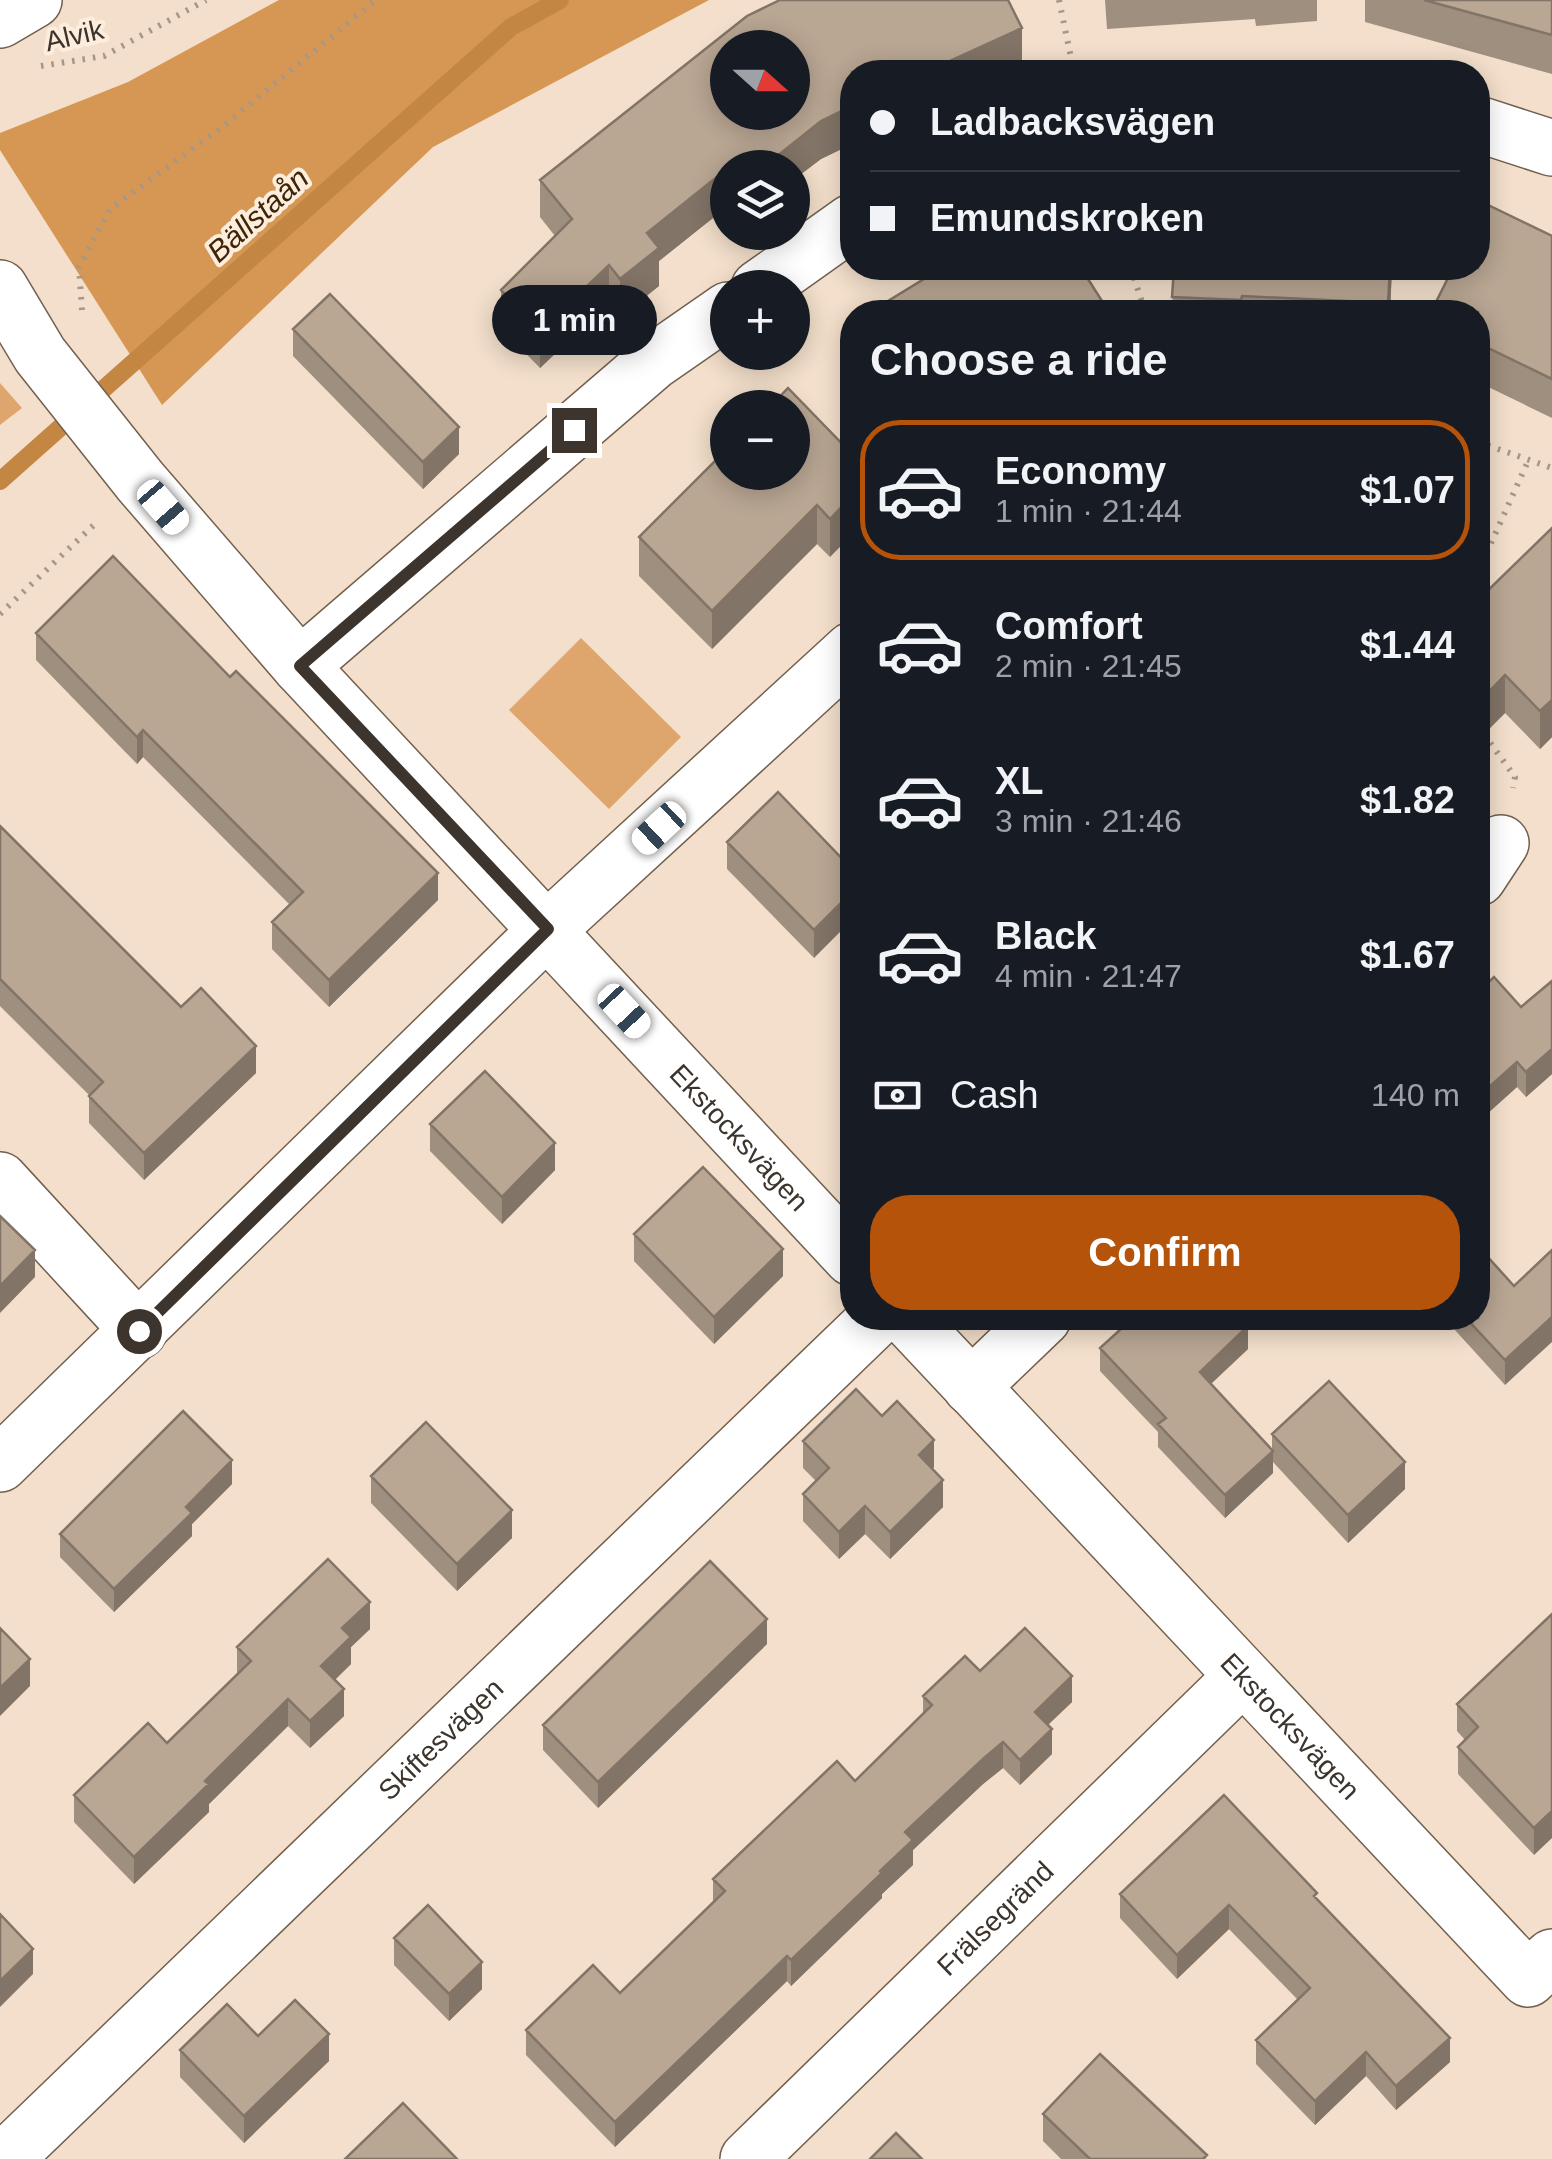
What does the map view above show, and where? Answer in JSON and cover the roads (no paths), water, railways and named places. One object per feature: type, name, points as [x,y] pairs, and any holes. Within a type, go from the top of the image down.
[{"type":"street","points":[[0,20],[34,0]]},
{"type":"street","points":[[1490,128],[1552,148]]},
{"type":"street","points":[[784,270],[840,231]]},
{"type":"street","name":"Ekstocksvägen","points":[[0,288],[40,354],[140,481],[300,666],[840,1245]]},
{"type":"street","points":[[300,666],[653,362],[710,322]]},
{"type":"street","points":[[0,1464],[548,929],[840,661]]},
{"type":"street","points":[[0,1180],[139,1331]]},
{"type":"street","name":"Skiftesvägen","points":[[5,2159],[865,1330]]},
{"type":"street","name":"Ekstocksvägen","points":[[919,1330],[1528,1979],[1552,1957]]},
{"type":"street","points":[[971,1387],[1030,1330]]},
{"type":"street","name":"Frälsegränd","points":[[748,2159],[1242,1678]]},
{"type":"waterway","name":"Bällstaån","points":[[0,481],[511,27],[560,0]]}]
